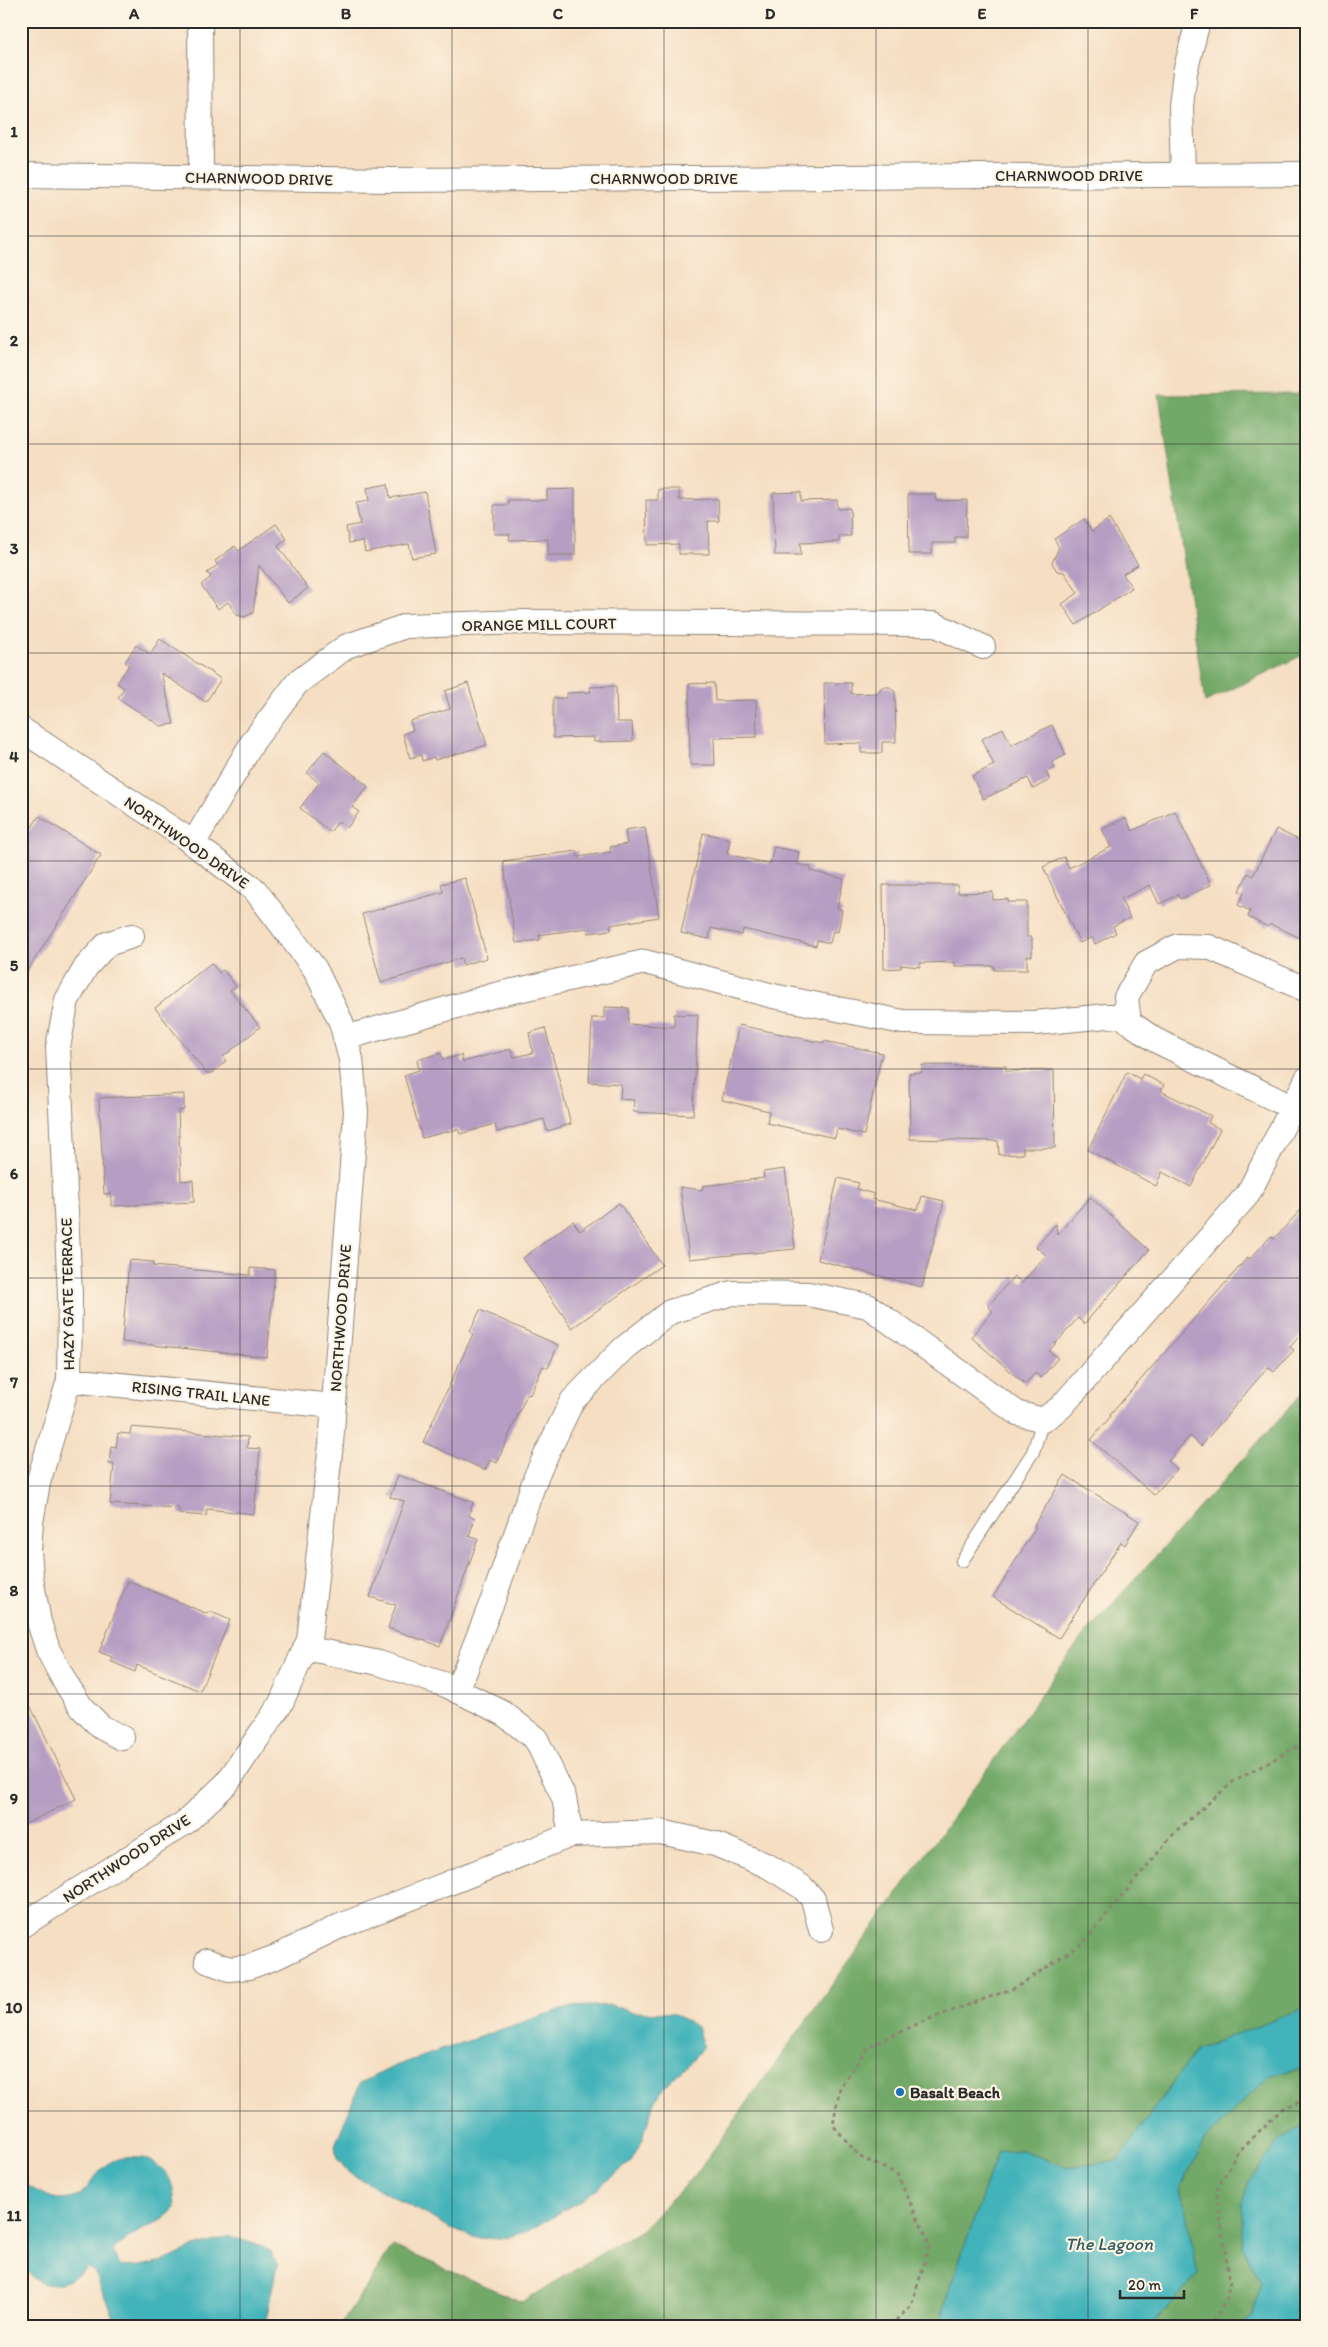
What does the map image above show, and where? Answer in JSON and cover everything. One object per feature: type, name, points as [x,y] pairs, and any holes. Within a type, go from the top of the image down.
[{"type":"street","points":[[200,21],[201,177]]},
{"type":"street","points":[[1184,174],[1181,106],[1185,72],[1198,21]]},
{"type":"street","name":"CHARNWOOD DRIVE","points":[[21,175],[394,180],[1307,174]]},
{"type":"street","name":"ORANGE MILL COURT","points":[[193,844],[254,740],[297,683],[347,646],[406,626],[524,622],[934,624],[983,647]]},
{"type":"street","name":"NORTHWOOD DRIVE","points":[[21,729],[42,741],[193,844],[255,890],[315,969],[341,1022],[351,1059],[356,1112],[334,1406],[309,1640],[306,1648],[280,1705],[227,1784],[186,1822],[21,1926]]},
{"type":"street","name":"HAZY GATE TERRACE","points":[[122,1738],[101,1727],[82,1708],[65,1682],[48,1650],[38,1622],[31,1578],[31,1522],[38,1483],[69,1380],[70,1294],[58,1047],[67,1000],[86,967],[107,944],[132,936]]},
{"type":"street","points":[[1293,1108],[1155,1040],[1129,1022],[1126,998],[1146,963],[1178,946],[1209,948],[1307,990]]},
{"type":"street","points":[[345,1038],[495,995],[645,962],[773,996],[902,1022],[1035,1024],[1128,1014]]},
{"type":"street","points":[[457,1691],[494,1598],[537,1474],[572,1401],[624,1348],[670,1312],[732,1293],[808,1294],[868,1306],[1017,1413],[1043,1420],[1061,1407],[1248,1194],[1307,1080]]},
{"type":"street","name":"RISING TRAIL LANE","points":[[69,1380],[334,1406]]},
{"type":"street","points":[[306,1648],[379,1663],[457,1691],[503,1713],[536,1739],[564,1798],[571,1835]]},
{"type":"street","points":[[207,1961],[229,1969],[249,1967],[276,1957],[340,1926],[571,1835],[661,1832],[715,1844],[768,1866],[802,1887],[814,1899],[821,1930]]},
{"type":"lane","points":[[962,1560],[1033,1452],[1043,1420]]},
{"type":"path","points":[[890,2326],[911,2306],[930,2245],[897,2174],[860,2157],[833,2125],[840,2086],[868,2047],[924,2021],[1017,1987],[1082,1943],[1177,1830],[1233,1782],[1307,1742]]},
{"type":"path","points":[[1206,2326],[1218,2314],[1227,2298],[1230,2282],[1216,2192],[1237,2154],[1284,2108],[1307,2100]]},
{"type":"green space","points":[[1307,394],[1307,653],[1205,702],[1159,395]]},
{"type":"green space","points":[[1307,1388],[1307,2007],[1196,2050],[1118,2160],[1068,2168],[1022,2150],[998,2152],[948,2293],[940,2326],[340,2326],[393,2246],[522,2302],[641,2230],[696,2174],[1080,1640]]},
{"type":"green space","points":[[1307,2067],[1307,2123],[1282,2138],[1242,2245],[1260,2283],[1253,2316],[1241,2326],[1151,2326],[1198,2275],[1181,2187],[1207,2137],[1271,2075]]},
{"type":"water","points":[[611,2005],[631,2012],[673,2013],[697,2027],[703,2046],[691,2062],[663,2088],[652,2108],[643,2140],[630,2163],[583,2199],[528,2231],[502,2239],[476,2238],[454,2230],[349,2173],[337,2158],[335,2145],[360,2083],[395,2066],[540,2016],[572,2007]]},
{"type":"water","name":"The Lagoon","points":[[1307,2007],[1307,2067],[1271,2075],[1207,2137],[1181,2187],[1198,2275],[1151,2326],[940,2326],[948,2293],[998,2152],[1022,2150],[1068,2168],[1118,2160],[1196,2050]]},
{"type":"water","points":[[1307,2123],[1307,2326],[1241,2326],[1253,2316],[1260,2283],[1242,2245],[1242,2203],[1249,2181],[1282,2138]]},
{"type":"water","points":[[126,2158],[143,2158],[159,2166],[168,2177],[173,2190],[175,2208],[168,2215],[127,2239],[113,2252],[120,2267],[140,2266],[164,2261],[195,2247],[230,2236],[260,2246],[271,2252],[277,2264],[265,2326],[115,2326],[95,2271],[87,2268],[69,2280],[48,2284],[41,2283],[35,2279],[21,2263],[21,2181],[52,2198],[69,2199],[77,2197],[84,2191],[101,2169],[113,2161]]},
{"type":"building","points":[[388,484],[390,498],[425,492],[436,554],[412,558],[409,544],[365,552],[363,541],[349,543],[346,527],[360,524],[356,503],[369,501],[367,488]]},
{"type":"building","points":[[575,489],[575,555],[548,555],[548,539],[509,540],[510,534],[494,534],[494,505],[508,505],[508,500],[547,500],[547,490]]},
{"type":"building","points":[[658,489],[679,489],[679,500],[718,499],[719,521],[708,521],[709,554],[679,554],[679,544],[647,545],[646,500],[658,500]]},
{"type":"building","points":[[801,492],[801,501],[837,500],[838,509],[850,508],[851,536],[839,536],[839,542],[800,543],[801,555],[775,555],[773,493]]},
{"type":"building","points":[[908,494],[935,494],[936,501],[967,500],[966,537],[955,537],[955,543],[932,543],[932,554],[909,554]]},
{"type":"building","points":[[1084,519],[1092,531],[1109,519],[1138,565],[1123,574],[1132,588],[1076,625],[1062,604],[1078,593],[1064,572],[1057,571],[1052,563],[1059,547],[1054,539]]},
{"type":"building","points":[[276,524],[287,539],[278,546],[308,588],[288,603],[259,565],[253,613],[244,617],[237,615],[228,602],[218,609],[201,585],[211,577],[207,573],[218,565],[215,561],[235,546],[238,551]]},
{"type":"building","points":[[160,639],[221,679],[206,702],[161,673],[174,724],[161,726],[118,698],[124,688],[117,683],[129,665],[125,662],[136,645],[150,654]]},
{"type":"building","points":[[468,683],[487,745],[435,760],[434,757],[422,761],[421,755],[410,758],[403,734],[413,730],[410,721],[450,709],[445,691]]},
{"type":"building","points":[[714,683],[715,701],[756,700],[757,737],[714,738],[715,765],[690,765],[689,684]]},
{"type":"building","points":[[824,683],[851,683],[851,694],[877,693],[882,687],[890,687],[895,692],[896,742],[882,742],[882,753],[861,753],[861,743],[825,744]]},
{"type":"building","points":[[616,686],[617,722],[632,722],[633,741],[594,742],[594,737],[553,738],[553,698],[567,698],[567,693],[591,692],[590,687]]},
{"type":"building","points":[[1052,725],[1066,755],[1052,762],[1055,768],[1046,772],[1050,780],[1033,789],[1028,778],[983,799],[972,776],[994,765],[982,739],[1003,728],[1011,745]]},
{"type":"building","points":[[324,751],[368,786],[352,807],[359,812],[347,828],[339,821],[330,832],[300,808],[319,783],[307,773]]},
{"type":"building","points":[[1175,811],[1211,885],[1180,899],[1178,895],[1159,904],[1150,885],[1121,899],[1130,918],[1113,926],[1116,933],[1095,944],[1092,937],[1080,943],[1043,867],[1064,857],[1069,868],[1111,847],[1102,829],[1126,818],[1132,831]]},
{"type":"building","points":[[39,816],[101,855],[21,981],[21,844]]},
{"type":"building","points":[[645,827],[659,917],[610,925],[611,930],[588,933],[587,928],[539,935],[540,940],[516,943],[503,861],[577,851],[578,857],[611,852],[610,847],[627,844],[625,830]]},
{"type":"building","points":[[1276,829],[1307,844],[1307,941],[1270,924],[1268,927],[1248,917],[1250,911],[1238,905],[1244,893],[1239,891],[1248,873],[1253,876]]},
{"type":"building","points":[[703,833],[730,839],[727,854],[770,864],[774,847],[799,852],[797,864],[811,867],[810,871],[844,879],[837,908],[842,910],[838,932],[833,931],[830,943],[817,940],[816,946],[743,929],[742,935],[711,928],[709,939],[681,933]]},
{"type":"building","points":[[465,878],[487,958],[463,965],[461,958],[381,983],[362,914],[443,892],[441,884]]},
{"type":"building","points":[[883,885],[958,885],[958,893],[993,892],[993,900],[1008,899],[1008,902],[1027,902],[1027,937],[1032,937],[1032,956],[1027,956],[1027,970],[994,970],[994,966],[955,966],[955,962],[920,963],[920,967],[901,965],[901,968],[884,969]]},
{"type":"building","points":[[211,963],[219,973],[223,970],[236,986],[230,990],[260,1027],[223,1057],[226,1061],[212,1073],[206,1073],[155,1008]]},
{"type":"building","points":[[604,1007],[629,1008],[628,1024],[674,1027],[674,1014],[698,1015],[693,1115],[633,1112],[634,1100],[620,1099],[621,1084],[589,1082],[592,1018],[604,1018]]},
{"type":"building","points":[[739,1025],[823,1043],[824,1041],[882,1053],[864,1135],[837,1129],[835,1138],[767,1123],[769,1111],[722,1100]]},
{"type":"building","points":[[545,1028],[571,1124],[547,1131],[544,1119],[497,1132],[495,1124],[460,1134],[458,1129],[422,1138],[404,1075],[419,1070],[417,1060],[441,1053],[443,1060],[461,1055],[463,1062],[511,1049],[514,1057],[533,1053],[529,1033]]},
{"type":"building","points":[[922,1065],[1006,1066],[1006,1071],[1054,1070],[1055,1148],[1023,1148],[1023,1154],[999,1155],[998,1141],[910,1139],[909,1073],[922,1072]]},
{"type":"building","points":[[1127,1072],[1140,1079],[1143,1074],[1164,1085],[1161,1091],[1211,1116],[1208,1123],[1220,1129],[1191,1187],[1162,1172],[1156,1186],[1088,1150]]},
{"type":"building","points":[[184,1094],[184,1110],[178,1111],[181,1181],[193,1180],[194,1202],[111,1206],[111,1193],[104,1194],[99,1098]]},
{"type":"building","points":[[785,1169],[795,1249],[689,1259],[680,1187],[702,1190],[703,1186],[764,1178],[763,1172]]},
{"type":"building","points":[[838,1178],[859,1183],[857,1189],[874,1194],[872,1199],[918,1210],[922,1196],[944,1201],[922,1287],[818,1260]]},
{"type":"building","points":[[1090,1197],[1149,1250],[1084,1324],[1078,1318],[1049,1351],[1058,1358],[1041,1378],[1035,1373],[1025,1384],[971,1337],[993,1311],[988,1306],[1014,1276],[1022,1283],[1046,1255],[1036,1247],[1056,1224],[1057,1235]]},
{"type":"building","points":[[619,1203],[662,1265],[572,1328],[523,1258],[573,1221],[580,1231]]},
{"type":"building","points":[[1307,1203],[1307,1328],[1290,1347],[1294,1350],[1274,1372],[1268,1367],[1201,1446],[1190,1436],[1168,1461],[1177,1469],[1154,1495],[1091,1440],[1110,1415],[1248,1257],[1250,1259],[1271,1236],[1274,1239]]},
{"type":"building","points":[[129,1260],[153,1262],[153,1266],[250,1275],[250,1268],[275,1270],[267,1357],[122,1342]]},
{"type":"building","points":[[480,1310],[558,1345],[548,1368],[543,1366],[530,1395],[527,1394],[497,1463],[490,1460],[485,1470],[423,1442],[473,1334],[470,1332]]},
{"type":"building","points":[[131,1427],[248,1437],[247,1448],[260,1449],[254,1514],[207,1509],[206,1516],[179,1514],[179,1508],[110,1504],[114,1464],[109,1464],[111,1446],[116,1447],[118,1433],[130,1434]]},
{"type":"building","points":[[398,1475],[473,1502],[469,1516],[475,1518],[469,1536],[478,1539],[440,1646],[388,1628],[396,1605],[370,1597],[404,1501],[390,1497]]},
{"type":"building","points":[[1065,1475],[1139,1521],[1125,1545],[1121,1542],[1059,1638],[993,1597]]},
{"type":"building","points":[[128,1581],[208,1614],[209,1611],[230,1620],[200,1691],[137,1665],[135,1672],[110,1661],[112,1657],[99,1652]]},
{"type":"building","points":[[21,1687],[76,1799],[21,1826]]},
{"type":"place","name":"Basalt Beach","points":[[900,2092]]}]
